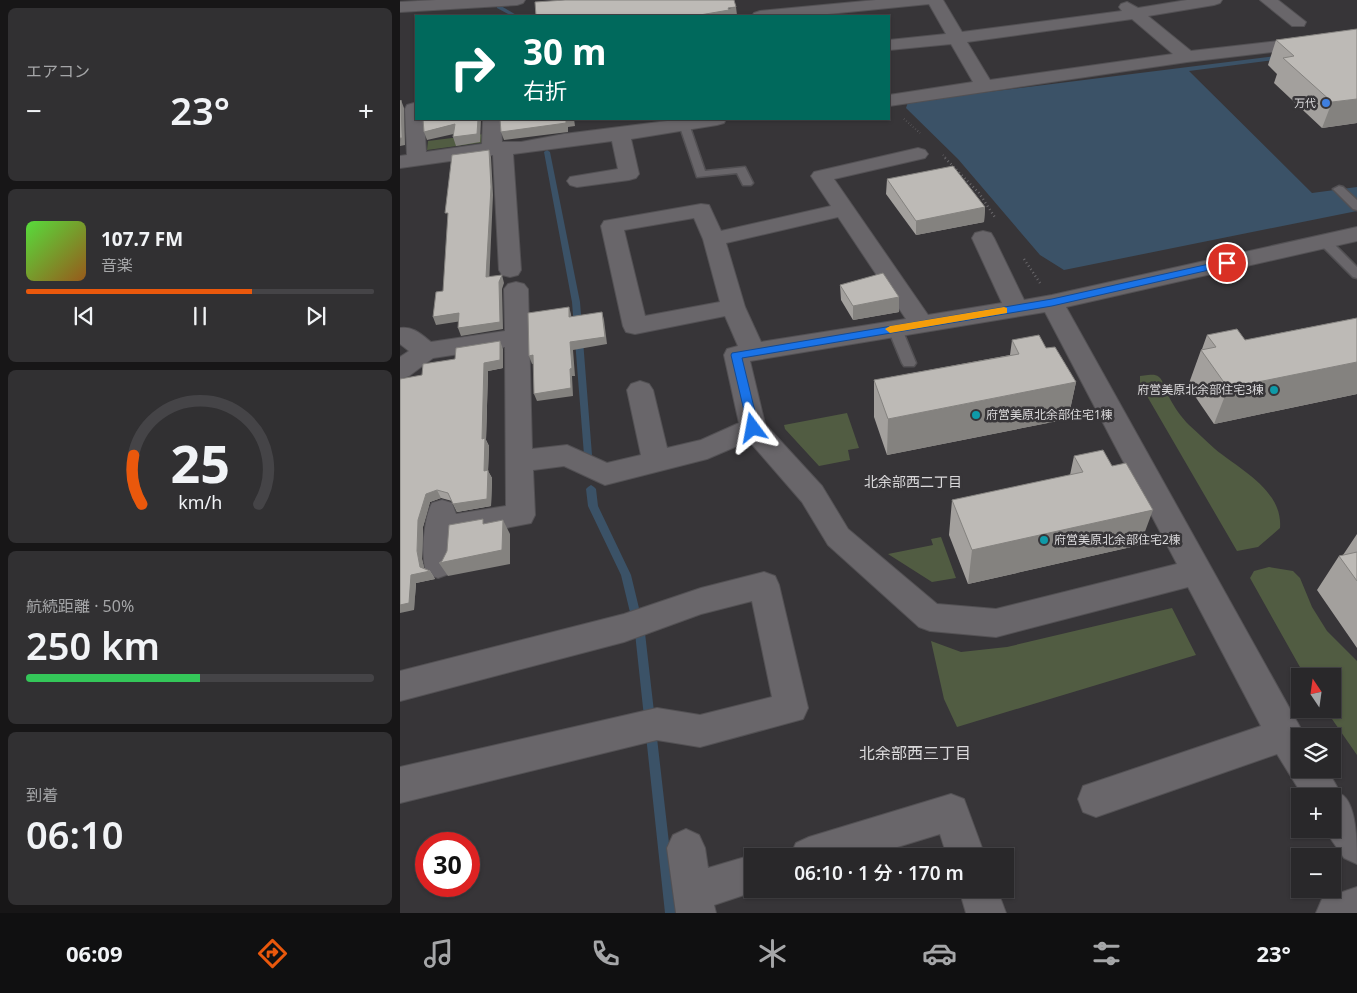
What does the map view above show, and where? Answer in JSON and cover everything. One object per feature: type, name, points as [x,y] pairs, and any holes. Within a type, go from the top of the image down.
[{"type":"street","points":[[400,7],[442,2],[516,0]]},
{"type":"street","points":[[752,0],[760,15]]},
{"type":"street","points":[[770,15],[926,0]]},
{"type":"street","points":[[935,0],[984,86]]},
{"type":"street","points":[[1119,0],[1187,57]]},
{"type":"street","points":[[890,45],[957,39],[1136,15],[1214,0]]},
{"type":"street","points":[[1268,0],[1298,22]]},
{"type":"street","points":[[890,100],[1187,57],[1357,36]]},
{"type":"street","points":[[414,109],[408,160],[497,149],[521,148],[586,128],[620,134],[710,120]]},
{"type":"street","points":[[438,565],[441,519],[521,515],[513,280],[492,120]]},
{"type":"street","points":[[577,181],[629,174],[620,134]]},
{"type":"street","points":[[922,324],[820,176],[927,147]]},
{"type":"street","points":[[714,239],[843,209]]},
{"type":"street","points":[[733,307],[635,326],[612,226],[701,210],[714,239],[733,307],[754,352]]},
{"type":"street","points":[[991,231],[1017,308]]},
{"type":"street","points":[[1197,572],[996,623],[930,616],[838,537],[812,494],[753,428],[736,355],[1052,302],[1357,234]]},
{"type":"street","points":[[1052,302],[1291,745]]},
{"type":"street","points":[[400,336],[406,335],[426,351]]},
{"type":"street","points":[[400,370],[426,351],[516,337]]},
{"type":"street","points":[[640,390],[656,461]]},
{"type":"street","points":[[519,461],[568,455],[605,474],[707,449],[753,428]]},
{"type":"street","points":[[400,686],[624,628],[701,601],[764,585],[791,708],[700,731],[656,724],[400,785]]},
{"type":"street","points":[[1096,799],[1291,747]]},
{"type":"street","points":[[835,848],[951,812],[963,848]]},
{"type":"street","points":[[1341,821],[1357,845]]},
{"type":"street","points":[[686,848],[694,903],[744,878]]},
{"type":"street","points":[[981,898],[986,913]]},
{"type":"street","points":[[1336,913],[1357,906]]},
{"type":"lane","points":[[684,124],[701,175],[741,169],[747,183]]},
{"type":"lane","points":[[1339,189],[1357,207]]},
{"type":"lane","points":[[1325,242],[1357,274]]},
{"type":"lane","points":[[894,329],[909,363]]},
{"type":"path","points":[[904,118],[927,147],[959,170],[979,193],[991,231]]},
{"type":"path","points":[[1021,255],[1052,302]]},
{"type":"green space","points":[[484,134],[485,142],[427,150],[428,141]]},
{"type":"green space","points":[[1140,376],[1159,377],[1173,405],[1186,422],[1215,449],[1258,482],[1274,502],[1279,515],[1280,528],[1258,547],[1237,551],[1140,384]]},
{"type":"green space","points":[[847,413],[859,448],[848,450],[850,460],[819,466],[785,429],[784,425]]},
{"type":"green space","points":[[941,537],[956,578],[932,582],[888,554],[933,545],[931,539]]},
{"type":"green space","points":[[1269,567],[1293,571],[1300,578],[1312,607],[1327,631],[1357,661],[1357,755],[1341,732],[1341,728],[1338,728],[1331,718],[1341,718],[1341,668],[1301,668],[1250,578],[1254,571]]},
{"type":"green space","points":[[1172,608],[1196,655],[957,727],[944,699],[931,641],[961,652],[1007,647]]},
{"type":"water","points":[[1357,46],[1357,49],[1189,71],[1312,193],[1357,187],[1357,211],[1064,270],[1040,255],[958,159],[906,108],[908,102]]},
{"type":"building","points":[[565,0],[734,0],[736,7],[700,15],[536,15],[535,2]]},
{"type":"building","points":[[1357,29],[1357,99],[1332,102],[1283,58],[1294,56],[1276,40]]},
{"type":"building","points":[[400,101],[402,138],[400,138]]},
{"type":"building","points":[[423,120],[478,120],[477,134],[453,137],[455,124],[424,132]]},
{"type":"building","points":[[500,120],[566,120],[566,123],[501,132]]},
{"type":"building","points":[[489,150],[491,187],[486,277],[502,275],[499,282],[500,322],[458,328],[459,313],[433,317],[436,292],[443,291],[448,213],[445,213],[452,155]]},
{"type":"building","points":[[953,166],[985,207],[916,221],[887,179]]},
{"type":"building","points":[[883,273],[899,297],[853,306],[840,285]]},
{"type":"building","points":[[569,307],[569,317],[602,312],[605,337],[570,342],[571,388],[534,394],[533,355],[529,356],[528,313]]},
{"type":"building","points":[[1357,318],[1357,362],[1228,388],[1201,350],[1216,347],[1207,335],[1237,329],[1245,340]]},
{"type":"building","points":[[1039,335],[1046,348],[1055,347],[1076,382],[888,419],[874,380],[1019,354],[1012,340]]},
{"type":"building","points":[[500,341],[500,360],[484,363],[482,439],[485,438],[484,471],[488,470],[487,499],[453,504],[448,493],[437,490],[426,494],[418,520],[417,551],[420,567],[430,571],[411,575],[409,603],[400,605],[400,379],[422,375],[423,364],[455,359],[456,348]]},
{"type":"building","points":[[1103,450],[1112,466],[1126,463],[1153,510],[972,550],[952,500],[1083,472],[1074,456]]},
{"type":"building","points":[[483,519],[483,524],[503,520],[502,550],[439,563],[447,551],[449,525]]},
{"type":"building","points":[[1357,552],[1357,581],[1339,556]]},
{"type":"waterway","points":[[499,7],[513,15]]},
{"type":"waterway","points":[[547,152],[576,302],[588,455]]},
{"type":"waterway","points":[[591,489],[593,506],[626,575],[640,633],[671,913]]},
{"type":"slow traffic","points":[[890,329],[1004,311]]},
{"type":"place","name":"万代","points":[[1326,103]]},
{"type":"place","name":"府営美原北余部住宅3棟","points":[[1274,390]]},
{"type":"place","name":"府営美原北余部住宅1棟","points":[[976,415]]},
{"type":"place","name":"府営美原北余部住宅2棟","points":[[1044,540]]},
{"type":"district","name":"北余部西二丁目","points":[[913,482]]},
{"type":"district","name":"北余部西三丁目","points":[[915,753]]},
{"type":"route","points":[[753,428],[736,355],[1052,302],[1227,263]]}]
